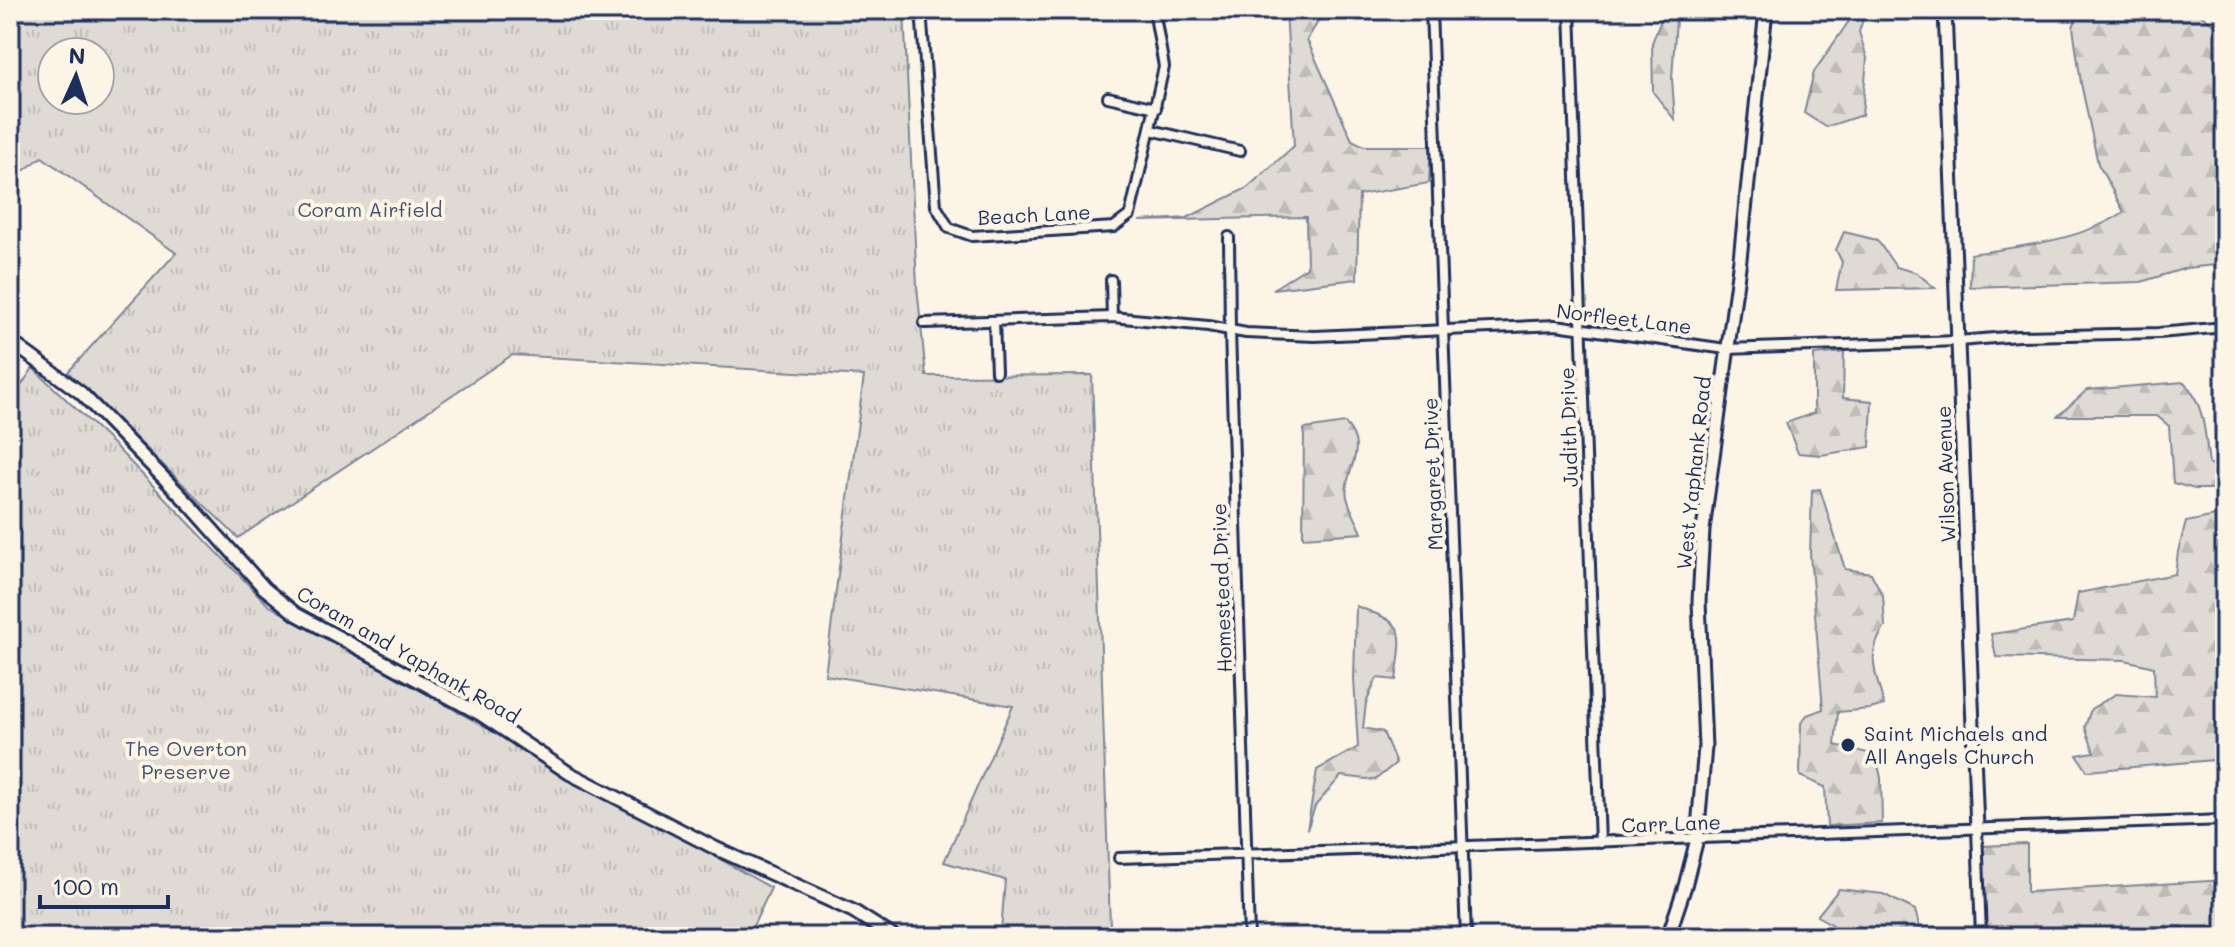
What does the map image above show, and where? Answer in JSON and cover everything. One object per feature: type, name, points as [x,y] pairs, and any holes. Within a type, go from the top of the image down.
[{"type":"street","name":"Beach Lane","points":[[921,10],[936,206],[949,228],[972,236],[1114,227],[1130,215],[1164,67],[1154,10]]},
{"type":"street","name":"Margaret Drive","points":[[1431,10],[1466,937]]},
{"type":"street","name":"Judith Drive","points":[[1570,10],[1600,843]]},
{"type":"street","name":"West Yaphank Road","points":[[1668,937],[1697,839],[1705,747],[1699,601],[1703,530],[1740,259],[1766,10]]},
{"type":"street","name":"Wilson Avenue","points":[[1945,10],[1981,937]]},
{"type":"street","points":[[1108,97],[1156,108]]},
{"type":"street","points":[[1151,130],[1240,151]]},
{"type":"street","name":"Homestead Drive","points":[[1229,237],[1249,937]]},
{"type":"street","points":[[1111,280],[1112,317]]},
{"type":"street","name":"Norfleet Lane","points":[[924,323],[1112,317],[1230,331],[1315,336],[1556,325],[1726,349],[2173,332],[2225,327]]},
{"type":"street","points":[[994,321],[996,372]]},
{"type":"street","name":"Coram and Yaphank Road","points":[[10,341],[81,393],[192,507],[264,588],[296,614],[480,714],[568,773],[689,835],[853,911],[894,937]]},
{"type":"street","name":"Carr Lane","points":[[1119,858],[2225,820]]},
{"type":"green space","name":"Coram Airfield","points":[[10,10],[904,10],[917,286],[926,376],[1092,375],[1110,927],[1001,932],[1005,880],[944,862],[1013,706],[825,675],[864,376],[512,355],[238,538],[68,372],[176,253],[42,157],[22,172],[10,158]]},
{"type":"green space","points":[[1286,10],[1325,10],[1307,40],[1352,140],[1364,146],[1431,146],[1429,183],[1359,195],[1357,279],[1273,289],[1307,267],[1306,217],[1139,221],[1187,218],[1247,188],[1294,146]]},
{"type":"green space","points":[[1665,10],[1673,10],[1676,19],[1672,79],[1675,120],[1653,92],[1652,43]]},
{"type":"green space","points":[[1850,10],[1866,10],[1859,32],[1867,58],[1862,115],[1826,127],[1804,113],[1814,72],[1849,21]]},
{"type":"green space","points":[[2080,10],[2199,10],[2200,14],[2225,32],[2225,264],[2186,268],[2141,282],[1970,287],[1971,254],[2070,236],[2124,212],[2098,164],[2073,27]]},
{"type":"green space","points":[[1844,232],[1877,240],[1896,267],[1917,273],[1935,288],[1836,290],[1842,262],[1836,250]]},
{"type":"green space","points":[[1844,352],[1843,398],[1872,401],[1870,447],[1821,455],[1798,453],[1786,423],[1814,413],[1814,355]]},
{"type":"green space","name":"The Overton Preserve","points":[[33,368],[110,441],[268,605],[771,888],[748,937],[10,937],[10,402]]},
{"type":"green space","points":[[2184,382],[2200,410],[2209,464],[2225,468],[2225,489],[2195,489],[2173,483],[2169,426],[2157,416],[2058,416],[2087,390]]},
{"type":"green space","points":[[1345,423],[1356,442],[1347,497],[1362,533],[1303,537],[1304,429]]},
{"type":"green space","points":[[1820,489],[1845,569],[1871,573],[1883,596],[1885,627],[1875,647],[1874,665],[1884,705],[1838,712],[1835,745],[1876,755],[1881,778],[1882,823],[1827,826],[1825,787],[1800,776],[1801,723],[1807,715],[1823,709],[1810,554],[1812,490]]},
{"type":"green space","points":[[2225,514],[2225,661],[2218,685],[2225,692],[2225,759],[2087,771],[2077,755],[2094,752],[2085,727],[2091,709],[2116,694],[2155,697],[2154,667],[2125,660],[1996,657],[1991,634],[2073,622],[2078,593],[2175,574],[2186,522]]},
{"type":"green space","points":[[1356,606],[1385,618],[1398,630],[1400,649],[1396,680],[1377,678],[1366,703],[1363,728],[1383,732],[1396,763],[1375,780],[1341,776],[1315,806],[1307,830],[1317,770],[1358,747],[1354,679]]},
{"type":"green space","points":[[2027,844],[2027,892],[2225,880],[2225,937],[2183,937],[2182,926],[1985,934],[1982,846]]},
{"type":"green space","points":[[1839,889],[1883,894],[1915,910],[1922,937],[1833,937],[1833,925],[1817,916]]},
{"type":"place","name":"Saint Michaels and All Angels Church","points":[[1848,745]]}]
